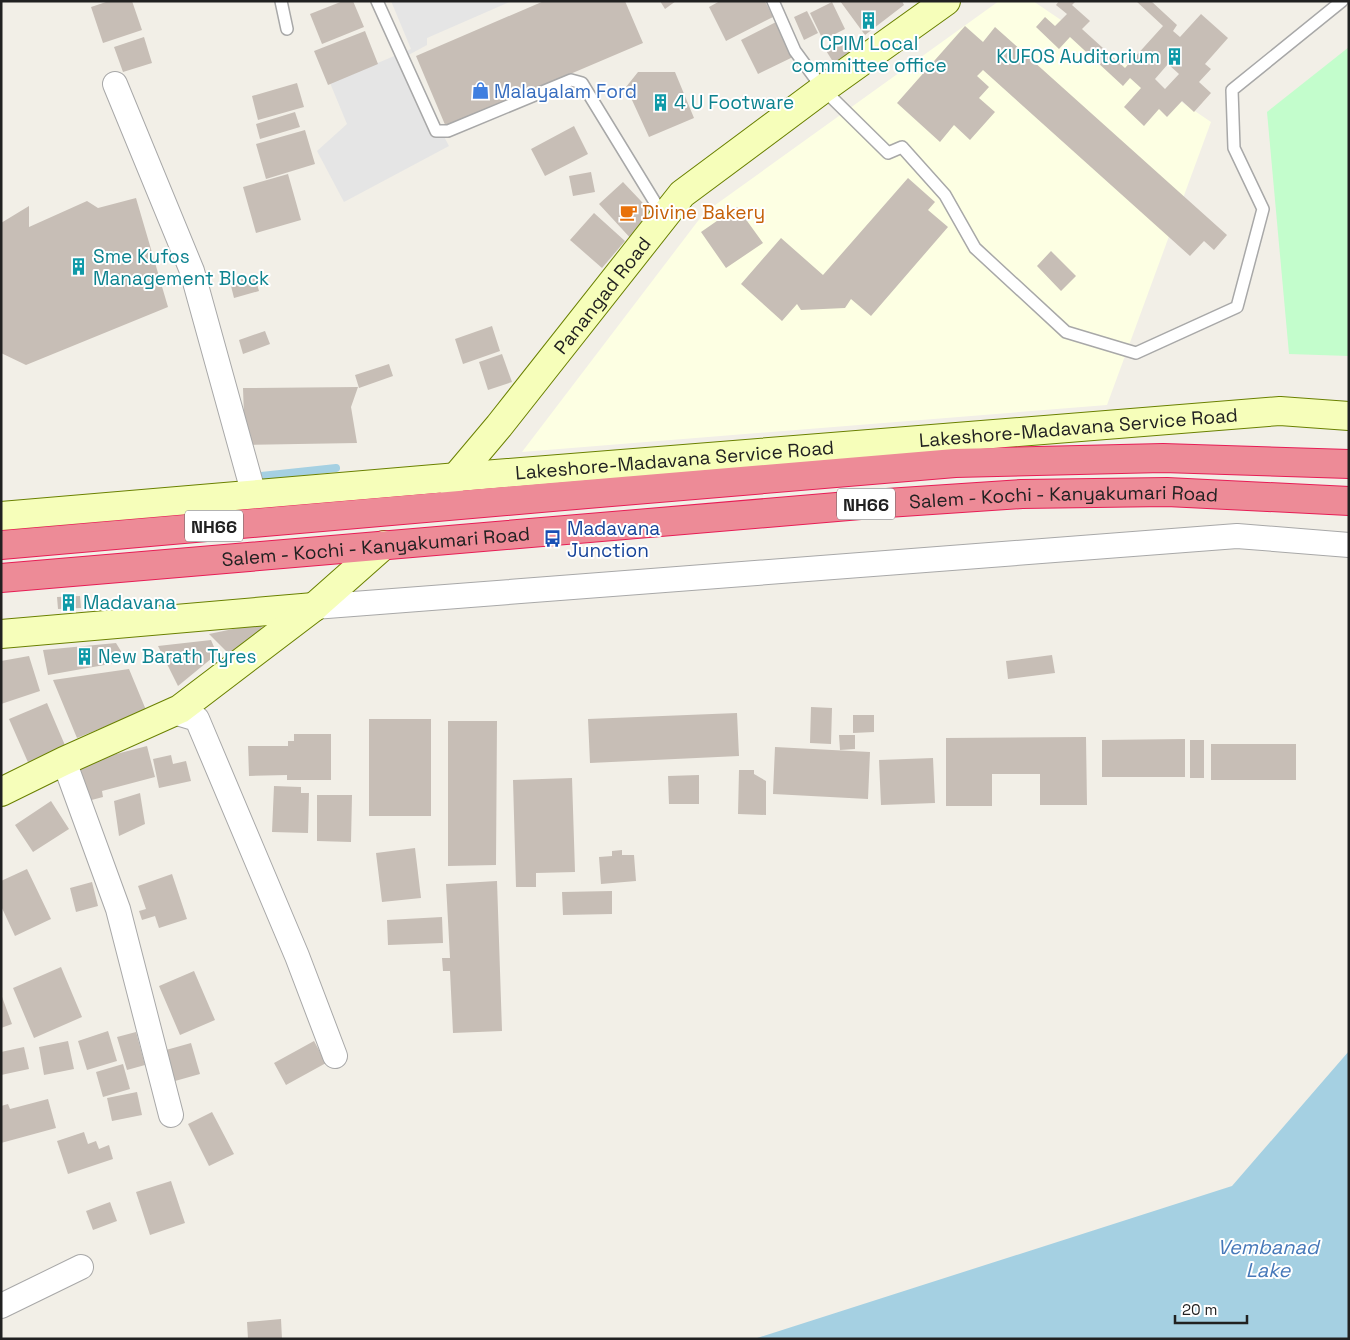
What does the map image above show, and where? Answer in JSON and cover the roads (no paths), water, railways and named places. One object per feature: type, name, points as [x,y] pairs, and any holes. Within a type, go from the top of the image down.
[{"type":"highway","name":"Salem - Kochi - Kanyakumari Road","points":[[1,545],[427,507],[955,464],[1164,458],[1349,464]]},
{"type":"highway","name":"Salem - Kochi - Kanyakumari Road","points":[[1,578],[872,504],[1022,494],[1168,492],[1349,501]]},
{"type":"highway","points":[[384,545],[427,507]]},
{"type":"street","name":"Panangad Road","points":[[427,507],[458,477],[682,194],[823,89],[946,1]]},
{"type":"street","points":[[115,84],[192,271],[254,495]]},
{"type":"street","name":"Lakeshore-Madavana Service Road","points":[[3,512],[254,495],[1280,410],[1349,416]]},
{"type":"street","points":[[1,634],[314,606],[1237,536],[1349,545]]},
{"type":"street","points":[[1,792],[64,761],[174,712],[314,606],[384,545]]},
{"type":"street","points":[[174,712],[197,719],[297,956],[335,1056]]},
{"type":"street","points":[[64,761],[118,909],[171,1115]]},
{"type":"street","points":[[1,1306],[81,1267]]},
{"type":"lane","points":[[281,1],[286,29]]},
{"type":"lane","points":[[377,1],[436,131],[448,132],[571,80],[582,83],[664,216]]},
{"type":"lane","points":[[773,1],[795,51],[823,89],[888,153],[902,147],[945,195],[975,248],[1066,332],[1136,353],[1237,307],[1263,209],[1234,148],[1232,90],[1342,1]]},
{"type":"water","name":"Vembanad Lake","points":[[1349,1051],[1349,1339],[754,1339],[1232,1186]]},
{"type":"waterway","points":[[252,477],[336,468]]},
{"type":"place","name":"CPIM Local committee office","points":[[869,20]]},
{"type":"place","name":"KUFOS Auditorium","points":[[1174,56]]},
{"type":"place","name":"Malayalam Ford","points":[[480,91]]},
{"type":"place","name":"4 U Footware","points":[[660,102]]},
{"type":"place","name":"Divine Bakery","points":[[628,212]]},
{"type":"place","name":"Sme Kufos Management Block","points":[[79,267]]},
{"type":"place","name":"Madavana Junction","points":[[553,539]]},
{"type":"place","name":"Madavana","points":[[69,602]]},
{"type":"place","name":"New Barath Tyres","points":[[84,656]]}]
